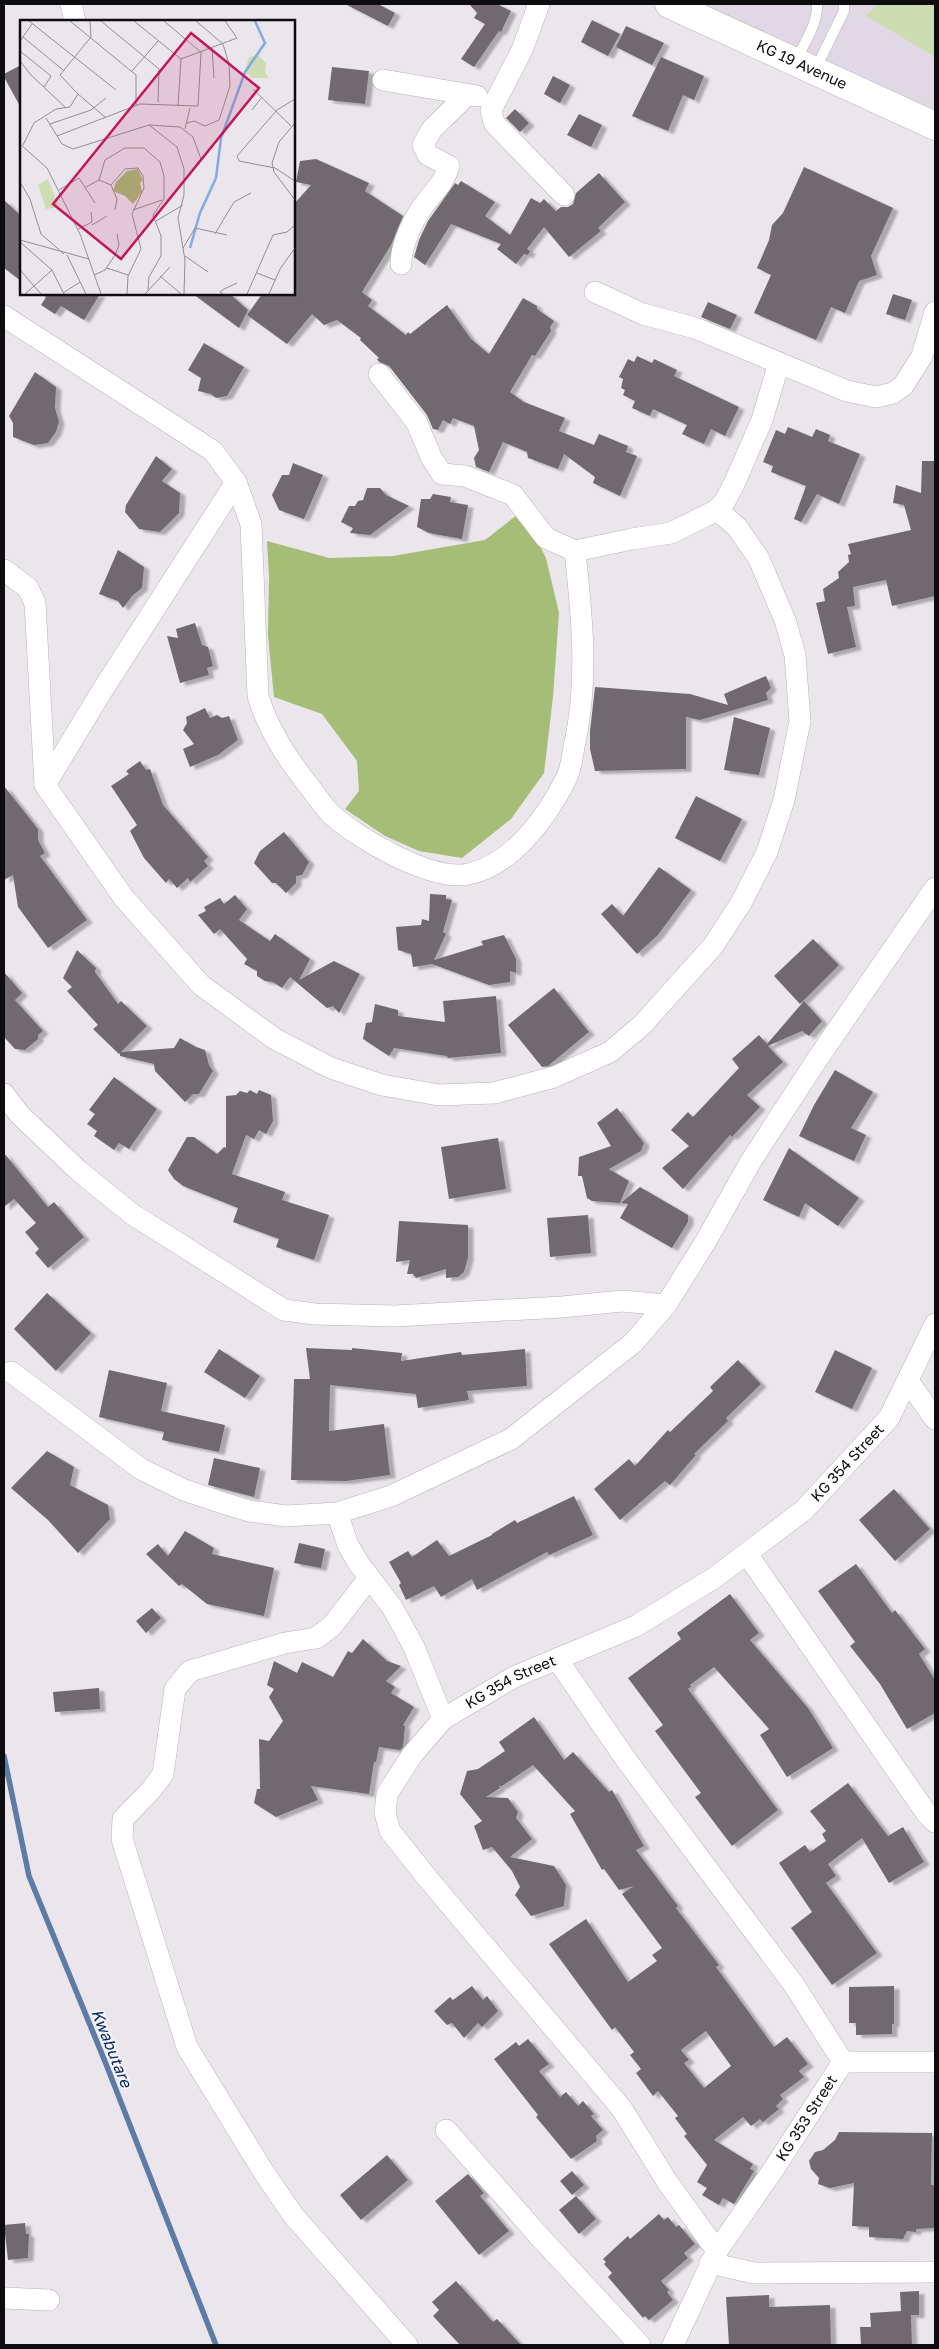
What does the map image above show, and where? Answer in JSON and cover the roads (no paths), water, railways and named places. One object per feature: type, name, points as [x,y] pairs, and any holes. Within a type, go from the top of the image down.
[{"type":"main road","name":"KG 19 Avenue","points":[[669,4],[935,126]]},
{"type":"street","points":[[71,4],[75,20]]},
{"type":"street","points":[[539,4],[522,50],[491,110],[494,123],[564,195]]},
{"type":"street","points":[[383,80],[495,99]]},
{"type":"street","points":[[401,264],[401,250],[420,209],[445,179],[449,166],[428,155],[424,145],[432,129],[467,94]]},
{"type":"street","points":[[595,292],[643,314],[695,328],[847,391],[876,397],[893,393],[903,386],[922,356],[935,312]]},
{"type":"street","points":[[4,316],[213,451],[236,482],[251,524],[258,696],[264,715],[281,748],[331,814],[371,842],[412,866],[451,876],[468,875],[486,869],[513,850],[543,818],[567,778],[577,735],[584,682],[583,639],[575,551]]},
{"type":"street","points":[[379,374],[417,423],[431,457],[442,474],[465,476],[513,496],[546,538],[575,551],[671,533],[717,510],[725,501],[734,484],[762,420],[779,363]]},
{"type":"street","points":[[45,785],[100,694],[236,482]]},
{"type":"street","points":[[4,570],[28,588],[35,603],[45,785],[124,898],[201,985],[275,1039],[331,1068],[382,1085],[439,1095],[494,1093],[554,1077],[610,1052],[642,1025],[713,946],[741,904],[767,852],[784,800],[800,721],[795,655],[785,620],[759,559],[737,527],[717,510]]},
{"type":"street","points":[[11,1372],[142,1469],[184,1490],[249,1511],[286,1516],[337,1513],[391,1496],[511,1439],[634,1343],[666,1306],[706,1241],[751,1161],[935,888]]},
{"type":"street","points":[[4,1094],[20,1114],[80,1172],[132,1214],[284,1310],[315,1314],[394,1316],[562,1308],[622,1302],[666,1306]]},
{"type":"street","name":"KG 354 Street","points":[[713,2257],[622,2109],[390,1831],[385,1814],[387,1794],[412,1754],[443,1719],[514,1677],[636,1626],[714,1578],[804,1510],[836,1478],[889,1418],[935,1324]]},
{"type":"street","points":[[908,1382],[935,1419]]},
{"type":"street","points":[[337,1513],[348,1545],[369,1578],[392,1608],[414,1647],[443,1719]]},
{"type":"street","points":[[747,1554],[927,1814],[935,1822]]},
{"type":"street","points":[[369,1578],[332,1626],[316,1638],[285,1643],[190,1671],[175,1689],[163,1774],[151,1790],[123,1819],[122,1839],[187,2047],[263,2171],[293,2215],[407,2345]]},
{"type":"street","points":[[557,1659],[633,1768],[794,1985],[843,2062]]},
{"type":"street","name":"KG 353 Street","points":[[674,2345],[713,2257],[775,2167],[843,2062],[935,2062]]},
{"type":"street","points":[[446,2130],[539,2236],[640,2345]]},
{"type":"street","points":[[713,2257],[754,2273],[935,2272]]},
{"type":"street","points":[[4,2298],[49,2300]]},
{"type":"lane","points":[[805,66],[812,26],[817,12],[817,4]]},
{"type":"lane","points":[[805,66],[844,11],[844,4]]},
{"type":"waterway","name":"Kwabutare","points":[[4,1756],[29,1876],[106,2064],[216,2345]]}]
